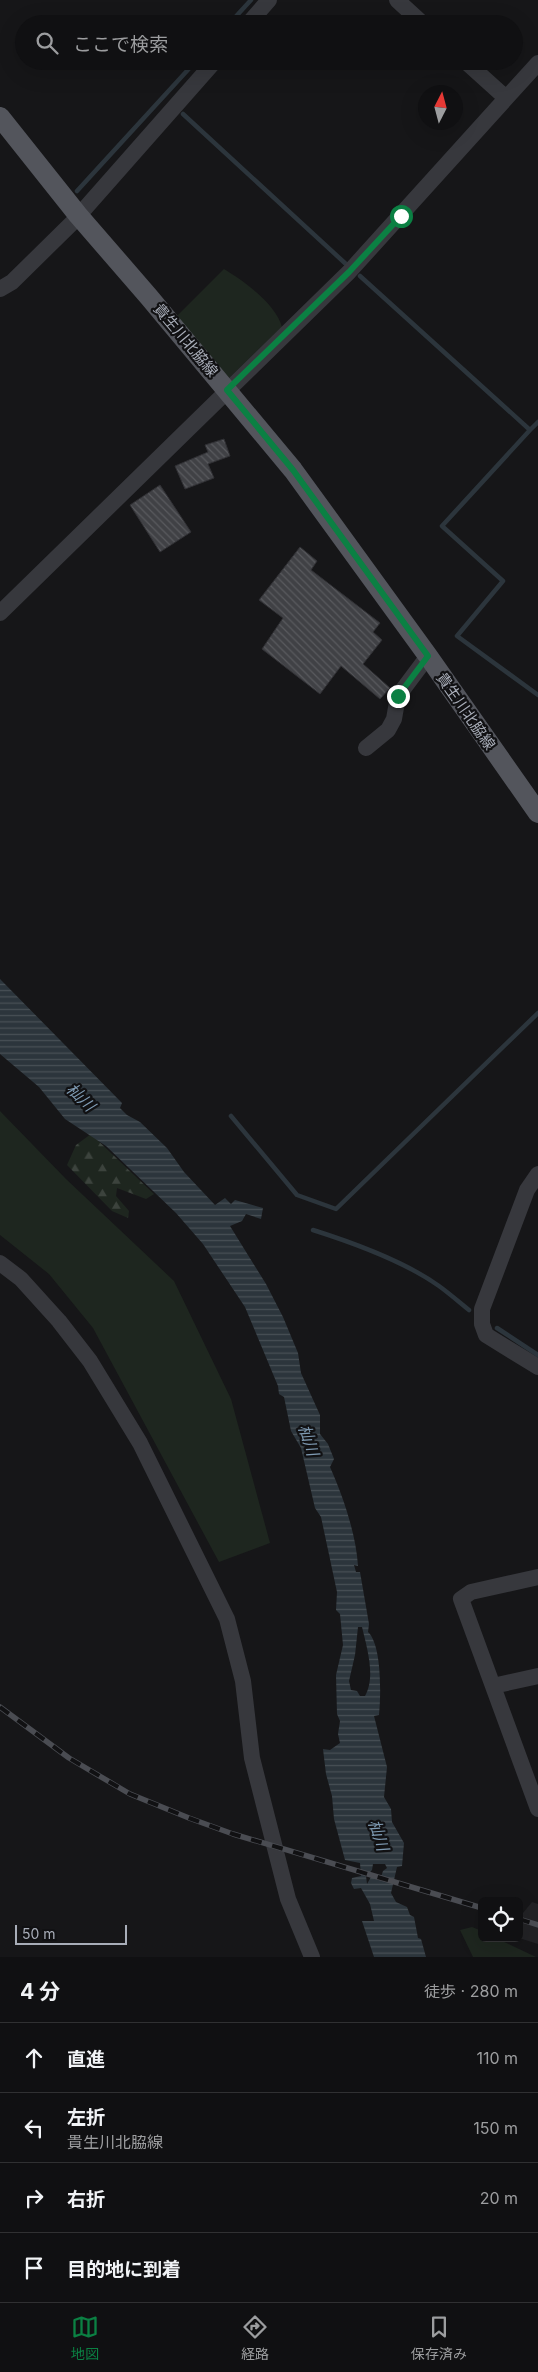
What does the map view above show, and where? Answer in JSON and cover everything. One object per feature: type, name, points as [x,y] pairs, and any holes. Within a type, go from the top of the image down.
[{"type":"main road","name":"貴生川北脇線","points":[[0,117],[78,215],[227,390],[321,508],[538,813]]},
{"type":"street","points":[[256,15],[269,0]]},
{"type":"street","points":[[397,0],[413,15]]},
{"type":"street","points":[[0,613],[349,272],[538,63]]},
{"type":"street","points":[[0,289],[12,282],[78,215],[207,70]]},
{"type":"street","points":[[475,70],[506,98]]},
{"type":"street","points":[[366,748],[388,730],[394,719],[398,696],[428,656]]},
{"type":"street","points":[[538,1174],[533,1194],[485,1298],[482,1309],[482,1324],[486,1336],[538,1367]]},
{"type":"street","points":[[0,1263],[21,1279],[59,1321],[90,1361],[140,1443],[227,1619],[243,1681],[252,1758],[288,1899],[312,1957]]},
{"type":"street","points":[[538,1577],[471,1592],[461,1599],[493,1686],[532,1780],[538,1809]]},
{"type":"street","points":[[493,1686],[538,1676]]},
{"type":"shaded area","points":[[532,1902],[538,1904],[538,1944],[523,1939],[523,1913]]},
{"type":"green space","points":[[224,269],[250,287],[266,302],[279,318],[282,327],[226,381],[175,318]]},
{"type":"green space","points":[[0,1111],[66,1179],[174,1281],[231,1399],[270,1543],[219,1562],[93,1328],[49,1274],[0,1235]]},
{"type":"green space","points":[[91,1134],[154,1194],[146,1199],[117,1188],[116,1196],[129,1211],[128,1218],[112,1211],[67,1165],[76,1145]]},
{"type":"green space","points":[[472,1927],[478,1929],[478,1942],[504,1942],[536,1957],[473,1957],[460,1930]]},
{"type":"water","name":"杣川","points":[[0,979],[122,1103],[120,1108],[127,1115],[140,1122],[167,1148],[184,1172],[215,1205],[225,1198],[231,1204],[235,1200],[263,1208],[261,1219],[246,1214],[242,1221],[230,1226],[266,1284],[283,1317],[298,1353],[301,1373],[320,1415],[320,1434],[328,1444],[334,1459],[330,1467],[340,1490],[352,1528],[358,1566],[354,1565],[356,1572],[360,1572],[369,1624],[368,1632],[373,1638],[380,1671],[379,1715],[374,1716],[387,1767],[384,1797],[391,1809],[392,1822],[404,1843],[402,1866],[397,1867],[391,1893],[396,1902],[407,1907],[410,1915],[414,1917],[418,1938],[421,1939],[426,1957],[374,1957],[362,1921],[374,1921],[370,1904],[361,1888],[354,1889],[351,1883],[352,1878],[361,1876],[360,1863],[345,1860],[334,1819],[332,1796],[326,1774],[323,1749],[330,1750],[340,1743],[336,1675],[343,1645],[340,1614],[336,1610],[337,1592],[321,1517],[315,1508],[301,1448],[291,1431],[284,1397],[279,1394],[278,1386],[245,1307],[203,1244],[176,1213],[106,1146],[65,1119],[39,1087],[0,1054]],"holes":[[[358,1627],[362,1627],[370,1662],[370,1680],[365,1696],[360,1696],[357,1691],[351,1690],[349,1681],[355,1655]],[[373,1864],[385,1864],[387,1868],[383,1871],[380,1880],[371,1877],[367,1884],[366,1876],[372,1870]]]},
{"type":"building","points":[[224,439],[230,456],[208,464],[214,478],[185,489],[175,466],[208,452],[205,445]]},
{"type":"building","points":[[160,485],[191,532],[160,552],[130,505]]},
{"type":"building","points":[[300,547],[317,561],[311,570],[380,623],[373,632],[382,640],[363,664],[390,688],[380,699],[341,666],[320,694],[262,649],[283,618],[259,600]]},
{"type":"waterway","points":[[237,15],[251,0]]},
{"type":"waterway","points":[[77,191],[188,70]]},
{"type":"waterway","points":[[183,114],[347,265]]},
{"type":"waterway","points":[[360,276],[530,430],[538,422]]},
{"type":"waterway","points":[[530,430],[442,526],[503,581],[457,636],[538,695]]},
{"type":"waterway","points":[[231,1116],[297,1195],[336,1209],[538,1013]]},
{"type":"waterway","points":[[313,1230],[395,1261],[439,1286],[469,1310]]},
{"type":"waterway","points":[[497,1328],[538,1355]]},
{"type":"railway","points":[[0,1707],[69,1758],[130,1794],[233,1834],[478,1907]]},
{"type":"railway","points":[[523,1920],[538,1925]]},
{"type":"route","points":[[398,696],[428,656],[293,470],[227,390],[349,272],[401,216]]}]
